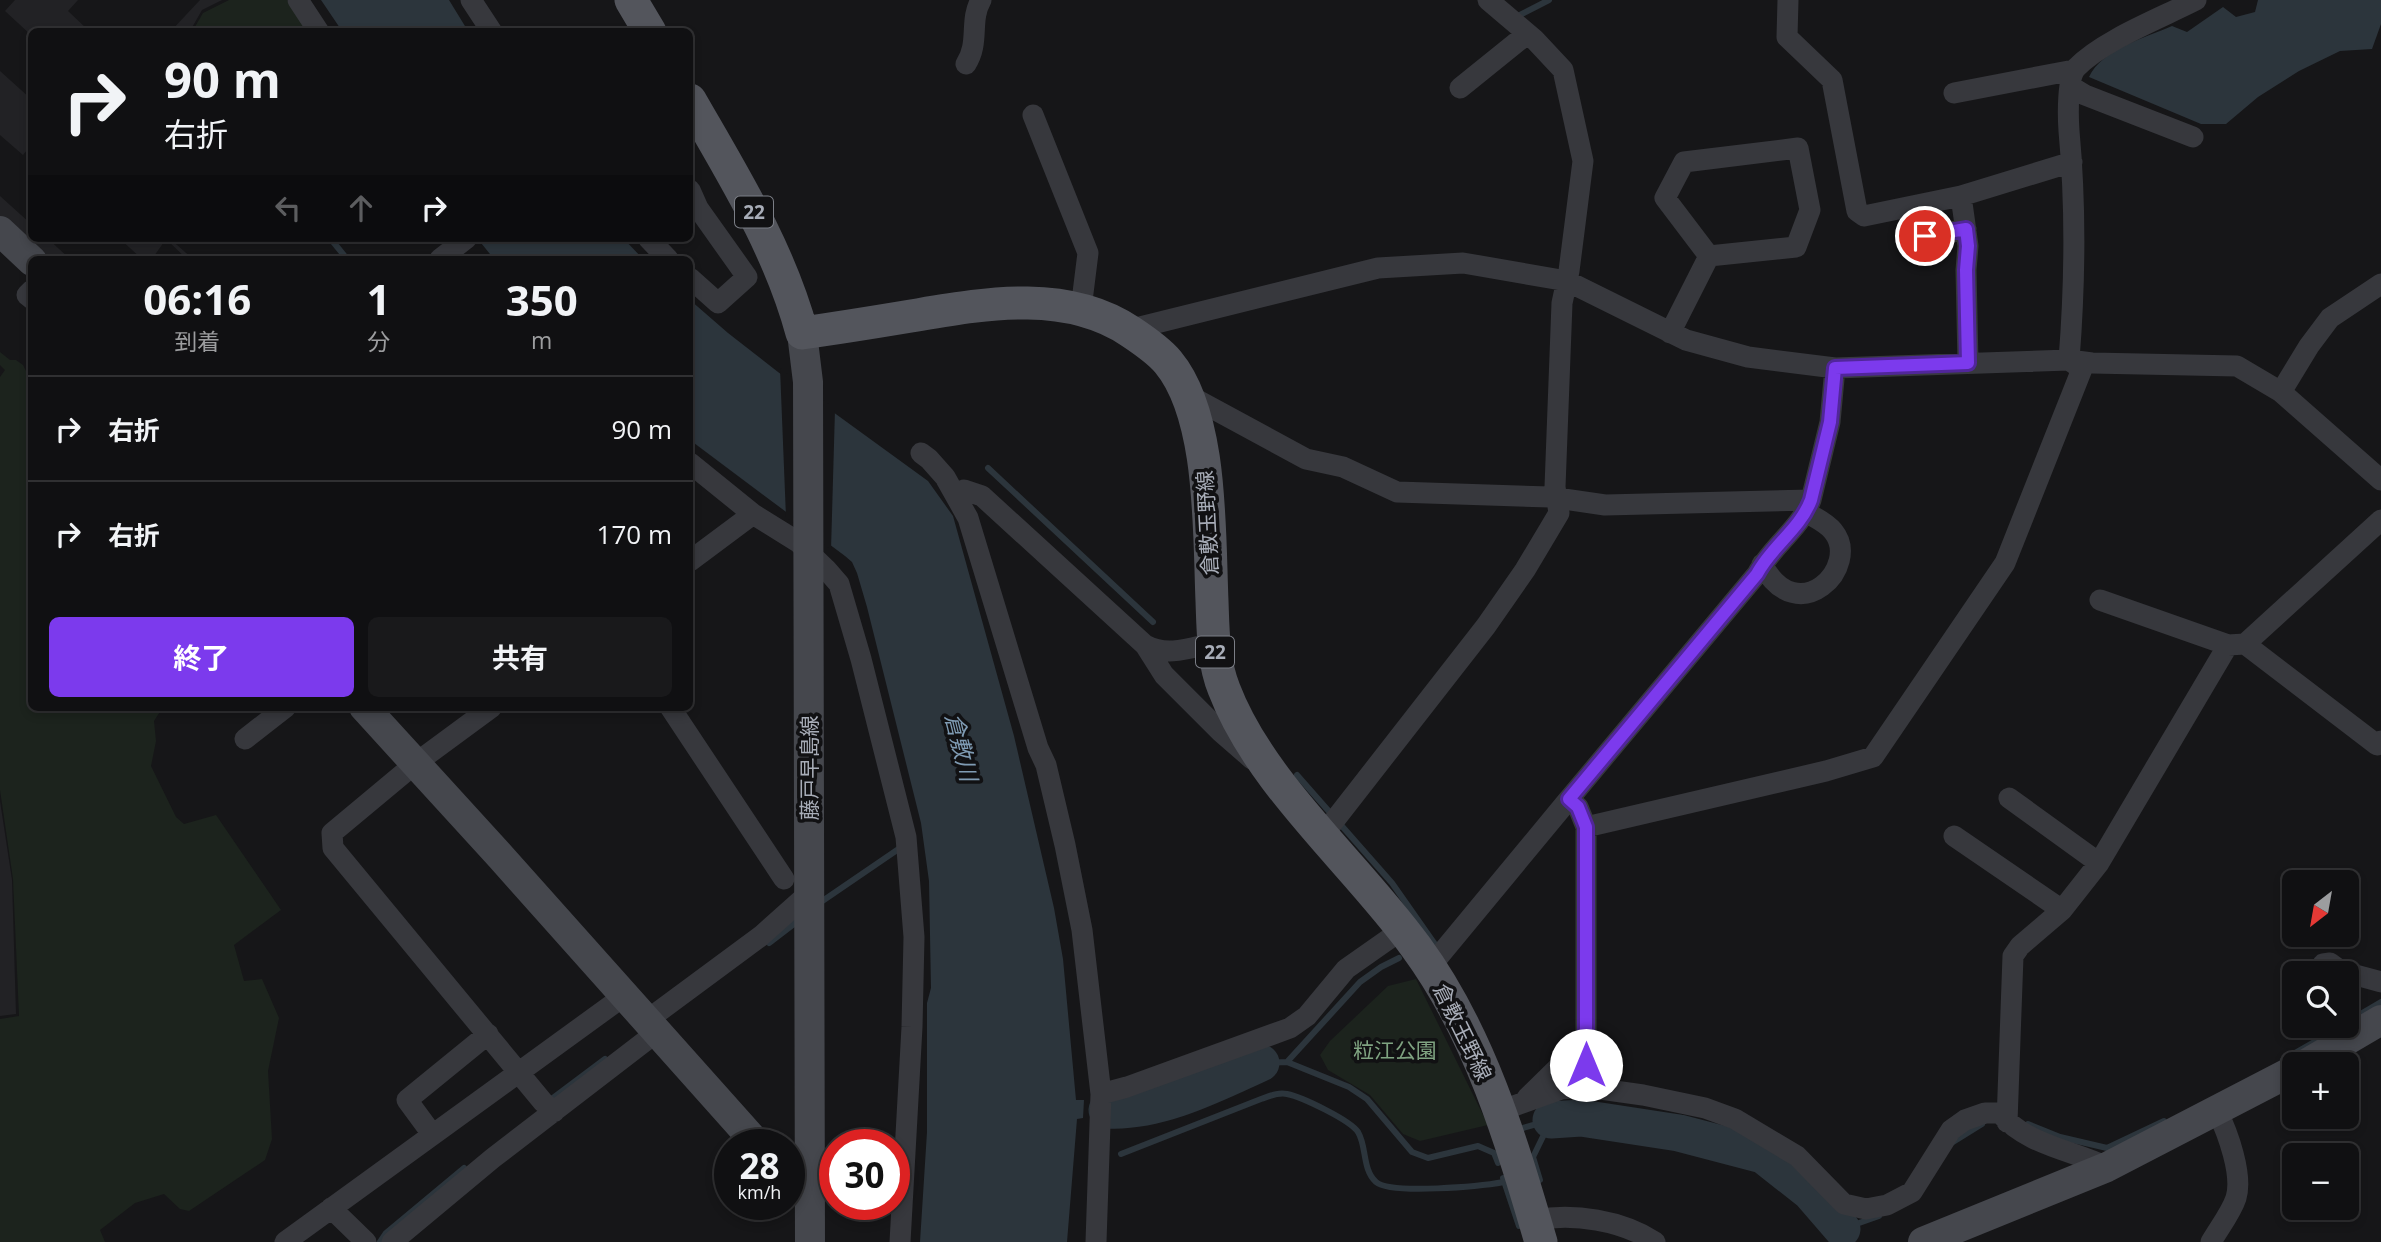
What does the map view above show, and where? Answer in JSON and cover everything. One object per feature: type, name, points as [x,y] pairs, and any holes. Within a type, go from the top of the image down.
[{"type":"main road","points":[[631,0],[648,28]]},
{"type":"main road","name":"22","points":[[693,105],[760,224],[792,296],[802,333]]},
{"type":"main road","points":[[0,232],[28,257]]},
{"type":"main road","name":"倉敷玉野線","points":[[802,333],[1001,303],[1042,304],[1081,309],[1128,330],[1168,361],[1188,395],[1203,454],[1213,643],[1222,685],[1234,714],[1280,783],[1331,825],[1403,929],[1438,958],[1462,1024],[1511,1107],[1541,1229]]},
{"type":"main road","name":"藤戸早島線","points":[[800,1129],[809,547],[808,382],[802,333]]},
{"type":"main road","points":[[368,711],[744,1129]]},
{"type":"main road","points":[[2326,1052],[2381,1020]]},
{"type":"main road","points":[[1923,1242],[2108,1167],[2282,1076]]},
{"type":"main road","name":"藤戸早島線","points":[[805,1211],[810,1242]]},
{"type":"street","points":[[298,0],[316,28]]},
{"type":"street","points":[[471,0],[489,28]]},
{"type":"street","points":[[966,64],[973,52],[976,8],[981,0]]},
{"type":"street","points":[[1331,825],[1506,598],[1559,513],[1555,487],[1562,303],[1583,161],[1563,70],[1523,38],[1488,0]]},
{"type":"street","points":[[1788,0],[1787,37],[1832,80],[1857,211],[1864,216],[1961,196],[2072,162]]},
{"type":"street","points":[[1954,93],[2072,78],[2107,45],[2196,0]]},
{"type":"street","points":[[1460,88],[1523,38]]},
{"type":"street","points":[[2072,78],[2085,95],[2193,137]]},
{"type":"street","points":[[2069,360],[2074,295],[2072,162],[2068,121],[2072,78]]},
{"type":"street","points":[[1033,115],[1088,253],[1081,309]]},
{"type":"street","points":[[1798,148],[1810,210],[1796,247],[1709,256],[1665,198],[1684,162],[1798,148]]},
{"type":"street","points":[[1961,196],[1968,246],[1968,363]]},
{"type":"street","points":[[693,197],[698,208],[747,277],[718,303],[693,281]]},
{"type":"street","points":[[1925,236],[1966,229]]},
{"type":"street","points":[[652,242],[665,256]]},
{"type":"street","points":[[444,256],[462,244]]},
{"type":"street","points":[[1670,333],[1709,256]]},
{"type":"street","points":[[1128,330],[1378,268],[1463,263],[1567,281],[1686,340],[1748,357],[1835,368],[2069,360],[2092,363],[2237,366],[2281,392],[2381,480]]},
{"type":"street","points":[[2281,392],[2330,318],[2381,284]]},
{"type":"street","points":[[1576,809],[1826,771],[1873,757],[2005,562],[2082,369],[2069,360]]},
{"type":"street","points":[[1438,958],[1576,809],[1808,506],[1830,422],[1835,368]]},
{"type":"street","points":[[1188,395],[1306,459],[1343,467],[1396,492],[1558,497],[1605,505],[1808,506],[1837,538],[1839,558],[1832,576],[1811,593],[1792,593],[1775,583],[1762,564]]},
{"type":"street","points":[[921,453],[945,477],[968,518],[1038,748],[1046,765],[1059,818],[1082,930],[1101,1094],[1096,1242]]},
{"type":"street","points":[[693,465],[753,514],[809,547],[839,584],[861,659],[906,837],[914,937],[912,1027],[900,1242]]},
{"type":"street","points":[[955,495],[964,490],[982,496],[1145,645],[1164,675],[1221,732],[1280,783]]},
{"type":"street","points":[[693,559],[753,514]]},
{"type":"street","points":[[2007,1122],[2013,956],[2020,946],[2062,910],[2099,863],[2236,644],[2381,520]]},
{"type":"street","points":[[2100,600],[2236,644],[2377,746],[2381,741]]},
{"type":"street","points":[[1145,645],[1167,652],[1213,643]]},
{"type":"street","points":[[246,739],[281,711]]},
{"type":"street","points":[[487,711],[416,764],[332,833],[332,848],[549,1107]]},
{"type":"street","points":[[392,1242],[549,1107],[652,1026],[802,899],[673,711]]},
{"type":"street","points":[[2009,798],[2099,863]]},
{"type":"street","points":[[1576,809],[1581,1047],[1586,1087]]},
{"type":"street","points":[[1954,836],[2062,910]]},
{"type":"street","points":[[1101,1094],[1290,1028],[1307,1016],[1346,969],[1403,929]]},
{"type":"street","points":[[2359,976],[2381,982]]},
{"type":"street","points":[[285,1242],[624,996]]},
{"type":"street","points":[[432,1134],[407,1100],[488,1034]]},
{"type":"street","points":[[1511,1107],[1581,1047]]},
{"type":"street","points":[[1511,1107],[1561,1089],[1586,1087],[1705,1108],[1735,1119],[1797,1156],[1844,1204],[1866,1209],[1887,1205],[1912,1192],[1951,1130],[1965,1120],[1985,1113],[2000,1113],[2007,1122],[2024,1133],[2108,1167]]},
{"type":"street","points":[[2211,1242],[2235,1200],[2239,1183],[2217,1111]]},
{"type":"street","points":[[331,1208],[366,1242]]},
{"type":"street","points":[[1541,1229],[1594,1220],[1628,1227],[1655,1242]]},
{"type":"shaded area","points":[[15,0],[78,0],[68,11],[86,28],[28,28],[28,32],[5,11]]},
{"type":"shaded area","points":[[200,0],[222,0],[202,10],[192,28],[174,28]]},
{"type":"shaded area","points":[[0,71],[28,96],[28,149],[23,155],[0,135]]},
{"type":"shaded area","points":[[0,196],[28,221],[28,242],[51,242],[67,256],[40,256],[0,222]]},
{"type":"shaded area","points":[[123,242],[164,242],[154,256],[139,256]]},
{"type":"shaded area","points":[[169,242],[174,242],[190,256],[184,256]]},
{"type":"shaded area","points":[[0,801],[12,880],[16,1014],[0,1016]]},
{"type":"green space","points":[[229,0],[287,0],[305,28],[194,28],[203,13]]},
{"type":"green space","points":[[0,352],[23,365],[28,375],[28,711],[160,711],[154,721],[156,741],[151,766],[176,817],[184,824],[216,815],[281,910],[234,945],[244,981],[262,979],[279,1018],[268,1071],[272,1139],[265,1160],[189,1211],[180,1209],[164,1194],[135,1203],[100,1230],[105,1242],[0,1242],[0,1019],[19,1016],[13,879],[0,790],[0,377],[5,370],[0,365]]},
{"type":"green space","name":"粒江公園","points":[[1416,979],[1488,1125],[1420,1141],[1403,1134],[1370,1095],[1328,1070],[1320,1055],[1330,1041],[1388,986]]},
{"type":"water","points":[[321,0],[449,0],[466,28],[340,28]]},
{"type":"water","points":[[2258,0],[2381,0],[2381,24],[2372,49],[2340,51],[2299,71],[2258,97],[2226,124],[2201,124],[2089,77],[2104,59],[2125,46],[2172,26],[2187,32],[2223,7],[2236,17],[2255,12]]},
{"type":"water","points":[[480,242],[627,242],[640,256],[492,256]]},
{"type":"water","name":"倉敷川","points":[[693,303],[778,372],[928,481],[953,516],[1014,736],[1054,908],[1063,959],[1076,1100],[1084,1100],[1083,1118],[1077,1119],[1067,1242],[920,1242],[927,1132],[927,1003],[931,988],[929,881],[921,823],[867,607],[857,573],[852,562],[693,442]]},
{"type":"pier","points":[[780,368],[835,409],[831,550],[786,517]]},
{"type":"waterway","points":[[1518,16],[1549,0]]},
{"type":"waterway","points":[[333,242],[345,256]]},
{"type":"waterway","points":[[988,468],[1153,622]]},
{"type":"waterway","points":[[1297,775],[1392,883],[1439,950]]},
{"type":"waterway","points":[[818,904],[900,848]]},
{"type":"waterway","points":[[769,943],[799,920]]},
{"type":"waterway","points":[[1287,1062],[1360,982],[1399,958]]},
{"type":"waterway","points":[[2359,1015],[2381,1002]]},
{"type":"waterway","points":[[2297,1052],[2321,1038]]},
{"type":"waterway","points":[[549,1101],[605,1059]]},
{"type":"waterway","points":[[1261,1063],[1287,1062],[1349,1087],[1367,1099],[1412,1152],[1428,1158],[1478,1146],[1494,1153],[1498,1163]]},
{"type":"waterway","points":[[1107,1110],[1147,1107],[1186,1096],[1261,1063]]},
{"type":"waterway","points":[[1121,1154],[1261,1099],[1284,1094],[1314,1104],[1353,1127],[1361,1138],[1372,1177],[1385,1186],[1417,1189],[1504,1182]]},
{"type":"waterway","points":[[1581,1103],[1581,1118]]},
{"type":"waterway","points":[[1551,1120],[1581,1118],[1679,1133],[1763,1155],[1810,1192],[1842,1229]]},
{"type":"waterway","points":[[1523,1128],[1551,1120]]},
{"type":"waterway","points":[[1540,1180],[1533,1157],[1551,1120]]},
{"type":"waterway","points":[[2028,1124],[2060,1137],[2107,1148],[2164,1121]]},
{"type":"waterway","points":[[1953,1142],[1982,1124]]},
{"type":"waterway","points":[[380,1242],[386,1233],[464,1168]]},
{"type":"waterway","points":[[1503,1178],[1519,1226]]},
{"type":"waterway","points":[[1846,1242],[1842,1229],[1879,1216]]},
{"type":"route","points":[[1586,1065],[1586,827],[1578,807],[1569,799],[1757,574],[1762,564],[1805,512],[1811,500],[1830,422],[1835,368],[1968,363],[1966,229],[1925,236]]}]
